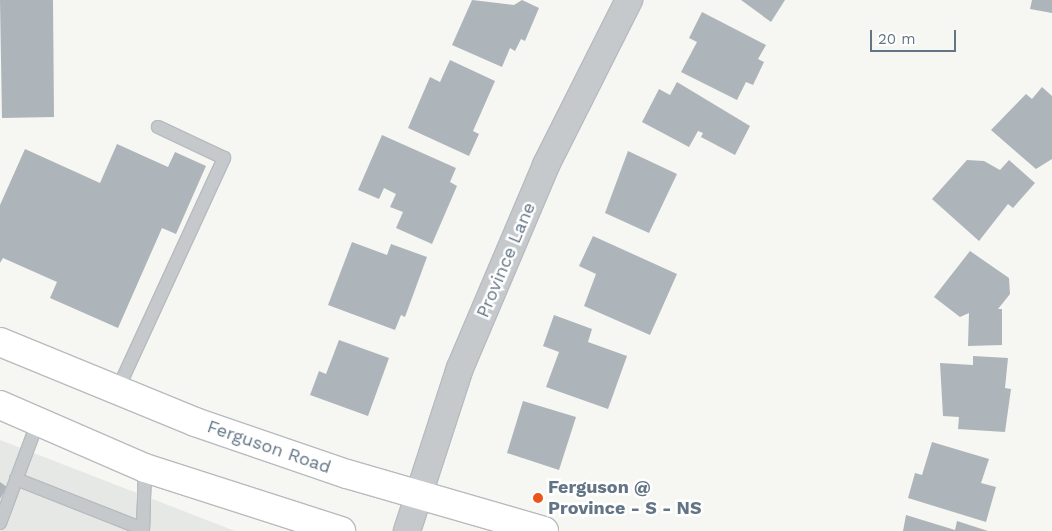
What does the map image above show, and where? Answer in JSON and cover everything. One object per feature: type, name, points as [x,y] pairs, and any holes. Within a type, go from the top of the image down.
[{"type":"main road","name":"Ferguson Road","points":[[0,342],[116,393],[419,496],[544,531]]},
{"type":"main road","points":[[0,406],[37,424],[145,468],[341,531]]},
{"type":"street","name":"Province Lane","points":[[408,531],[460,368],[546,165],[629,0]]},
{"type":"lane","points":[[116,393],[224,158],[158,127]]},
{"type":"lane","points":[[0,523],[37,424]]},
{"type":"lane","points":[[16,479],[143,530],[145,468]]},
{"type":"shaded area","points":[[0,440],[235,531],[0,531]]},
{"type":"building","points":[[0,0],[53,0],[54,117],[2,118]]},
{"type":"building","points":[[472,0],[514,5],[522,0],[539,8],[525,41],[521,39],[515,51],[510,48],[502,67],[452,45]]},
{"type":"building","points":[[741,0],[785,0],[771,22]]},
{"type":"building","points":[[1032,0],[1052,0],[1052,13],[1030,9]]},
{"type":"building","points":[[702,12],[766,45],[758,59],[764,62],[753,85],[746,82],[737,100],[681,72],[697,42],[689,38]]},
{"type":"building","points":[[450,60],[495,81],[473,131],[479,134],[469,156],[408,128],[430,77],[440,82]]},
{"type":"building","points":[[677,82],[750,126],[735,155],[701,137],[703,133],[698,131],[689,147],[642,122],[659,89],[670,95]]},
{"type":"building","points":[[1042,87],[1052,96],[1052,159],[1036,169],[991,130],[1026,94],[1032,99]]},
{"type":"building","points":[[382,135],[456,168],[450,182],[457,186],[432,244],[396,228],[403,212],[390,207],[396,194],[384,188],[379,199],[358,190]]},
{"type":"building","points":[[117,144],[168,167],[175,152],[206,166],[176,234],[162,228],[118,328],[50,298],[57,282],[3,258],[0,263],[0,205],[25,149],[100,183]]},
{"type":"building","points":[[628,151],[677,174],[649,233],[605,213]]},
{"type":"building","points":[[967,160],[984,161],[1000,170],[1009,160],[1035,183],[1013,208],[1008,204],[979,241],[932,199]]},
{"type":"building","points":[[593,236],[677,274],[650,335],[584,306],[596,274],[579,266]]},
{"type":"building","points":[[352,242],[387,255],[391,244],[427,257],[405,317],[401,315],[395,330],[328,305]]},
{"type":"building","points":[[970,251],[1009,278],[1010,294],[998,309],[1002,309],[1002,345],[968,346],[969,313],[960,317],[934,297]]},
{"type":"building","points":[[554,315],[592,329],[588,342],[627,356],[608,409],[546,387],[559,352],[543,346]]},
{"type":"building","points":[[339,340],[389,358],[368,416],[310,395],[319,371],[326,374]]},
{"type":"building","points":[[973,356],[1008,358],[1005,388],[1011,389],[1005,432],[958,429],[959,417],[943,416],[940,363],[973,365]]},
{"type":"building","points":[[523,401],[576,417],[559,470],[507,453]]},
{"type":"building","points":[[932,442],[989,459],[981,483],[996,487],[986,522],[908,498],[915,473],[922,475]]},
{"type":"building","points":[[0,482],[7,487],[0,499]]},
{"type":"building","points":[[906,515],[955,530],[957,521],[988,531],[903,531]]},
{"type":"place","name":"Ferguson @ Province - S - NS","points":[[538,498]]}]
